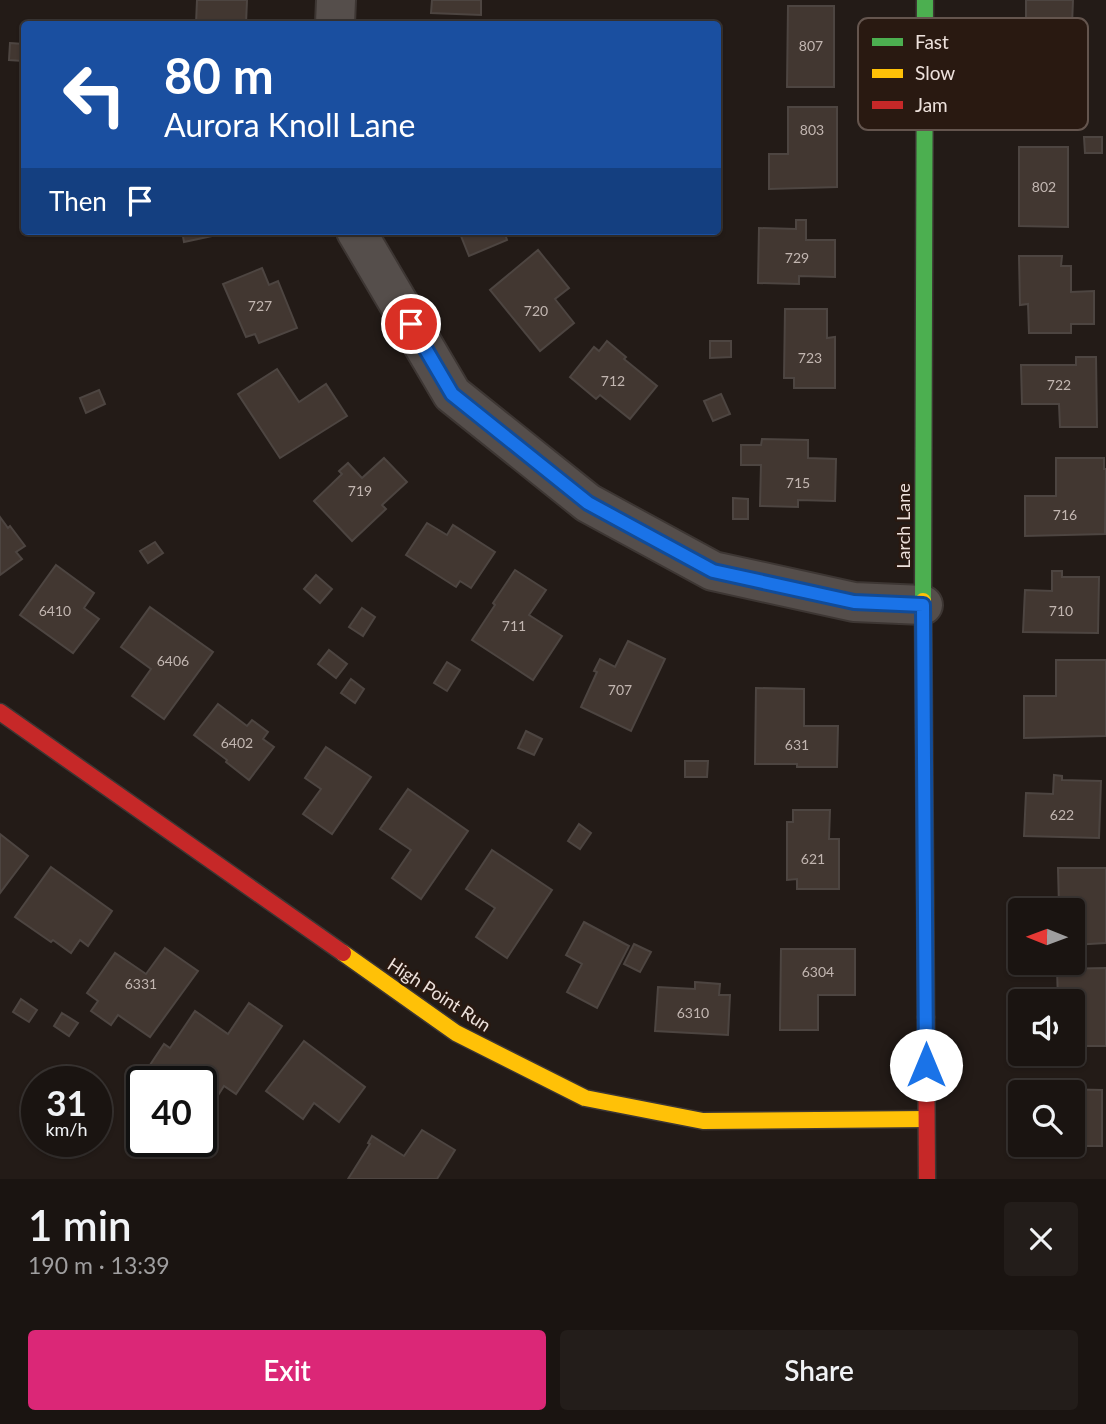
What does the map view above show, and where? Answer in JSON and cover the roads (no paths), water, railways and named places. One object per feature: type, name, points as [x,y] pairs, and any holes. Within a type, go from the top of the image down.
[{"type":"street","points":[[335,21],[336,0]]},
{"type":"street","name":"Larch Lane","points":[[925,0],[925,18]]},
{"type":"street","name":"Larch Lane","points":[[925,130],[923,605],[927,1179]]},
{"type":"street","points":[[358,235],[452,394],[588,503],[713,571],[854,602],[923,605]]},
{"type":"street","name":"High Point Run","points":[[0,712],[456,1033],[585,1098],[703,1121],[926,1119]]}]
